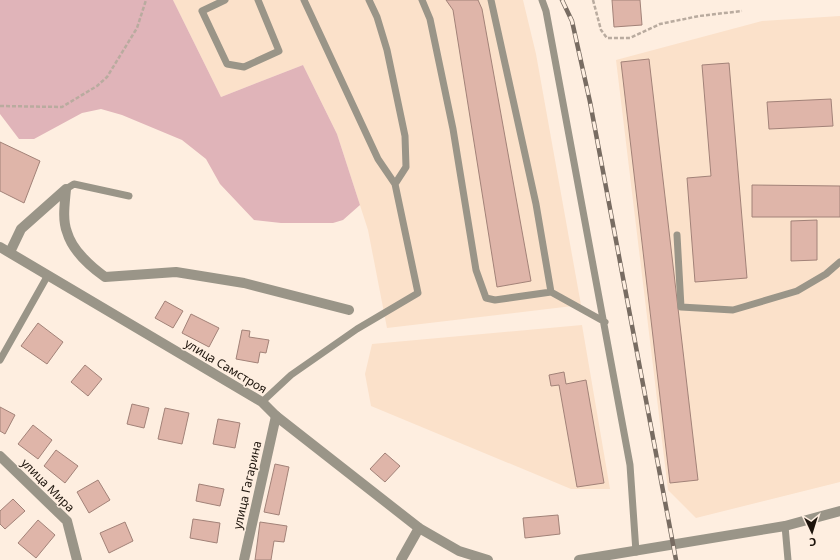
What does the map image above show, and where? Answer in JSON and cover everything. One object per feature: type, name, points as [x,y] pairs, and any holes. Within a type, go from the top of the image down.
[{"type":"street","points":[[10,252],[21,229],[66,189]]},
{"type":"street","points":[[66,189],[65,219],[67,233],[86,263],[105,277],[176,272],[244,283],[349,310]]},
{"type":"street","name":"улица Самстроя","points":[[0,247],[262,402],[276,416],[419,528],[459,551],[488,560]]},
{"type":"street","name":"улица Гагарина","points":[[244,560],[276,416]]},
{"type":"street","name":"улица Мира","points":[[0,456],[67,522],[77,560]]},
{"type":"street","points":[[578,560],[785,526],[840,511]]},
{"type":"street","points":[[401,560],[419,528]]},
{"type":"lane","points":[[225,0],[202,11],[227,64],[244,67],[280,51],[258,0]]},
{"type":"lane","points":[[262,402],[290,375],[357,329],[418,293],[395,184],[378,159],[304,0]]},
{"type":"lane","points":[[369,0],[377,17],[387,50],[405,136],[406,167],[395,184]]},
{"type":"lane","points":[[422,0],[430,19],[453,129],[476,270],[486,298],[495,300],[552,292],[605,322]]},
{"type":"lane","points":[[491,0],[536,204],[552,292]]},
{"type":"lane","points":[[542,0],[546,11],[605,322],[630,465],[641,550]]},
{"type":"lane","points":[[66,189],[74,184],[129,196]]},
{"type":"lane","points":[[677,235],[682,307],[733,310],[797,291],[826,274],[840,262]]},
{"type":"lane","points":[[0,360],[48,275]]},
{"type":"lane","points":[[785,526],[788,560]]},
{"type":"path","points":[[0,106],[62,107],[97,86],[107,77],[137,28],[146,0]]},
{"type":"path","points":[[593,0],[601,30],[607,38],[630,38],[660,24],[699,16],[742,11]]},
{"type":"shaded area","points":[[0,0],[173,0],[221,97],[303,65],[337,134],[360,205],[343,220],[333,223],[281,223],[254,220],[220,184],[206,159],[182,140],[122,115],[101,109],[82,113],[34,139],[19,139],[0,114]]},
{"type":"shaded area","points":[[173,0],[523,0],[536,54],[581,305],[387,328],[368,230],[337,134],[303,65],[221,97]]},
{"type":"shaded area","points":[[840,16],[840,482],[696,518],[668,490],[616,60],[762,21]]},
{"type":"shaded area","points":[[582,325],[610,489],[571,489],[371,406],[365,374],[372,344]]},
{"type":"building","points":[[446,0],[478,0],[482,9],[531,281],[497,287],[453,10]]},
{"type":"building","points":[[612,0],[640,0],[642,25],[614,27]]},
{"type":"building","points":[[649,59],[698,480],[670,483],[621,62]]},
{"type":"building","points":[[729,63],[747,278],[695,282],[687,178],[711,176],[702,65]]},
{"type":"building","points":[[831,99],[833,126],[769,129],[767,102]]},
{"type":"building","points":[[0,142],[40,161],[24,203],[0,191]]},
{"type":"building","points":[[752,185],[840,186],[840,217],[752,217]]},
{"type":"building","points":[[817,220],[817,260],[791,261],[791,221]]},
{"type":"building","points":[[165,301],[183,311],[173,328],[155,318]]},
{"type":"building","points":[[191,314],[219,328],[209,347],[182,333]]},
{"type":"building","points":[[38,323],[63,342],[47,364],[21,346]]},
{"type":"building","points":[[242,330],[250,331],[249,337],[269,340],[266,353],[260,352],[258,363],[236,359]]},
{"type":"building","points":[[85,365],[102,379],[88,396],[71,382]]},
{"type":"building","points":[[564,372],[566,384],[586,380],[604,483],[577,487],[559,385],[551,386],[549,375]]},
{"type":"building","points":[[132,404],[149,408],[144,428],[127,424]]},
{"type":"building","points":[[0,407],[15,415],[5,434],[0,431]]},
{"type":"building","points":[[165,408],[189,413],[182,444],[158,439]]},
{"type":"building","points":[[218,419],[240,423],[235,448],[213,444]]},
{"type":"building","points":[[33,425],[52,440],[38,459],[18,444]]},
{"type":"building","points":[[56,450],[78,466],[65,483],[44,466]]},
{"type":"building","points":[[385,453],[400,466],[385,482],[370,469]]},
{"type":"building","points":[[275,464],[289,467],[279,515],[264,512]]},
{"type":"building","points":[[98,480],[110,500],[89,513],[77,492]]},
{"type":"building","points":[[199,484],[224,489],[220,506],[196,501]]},
{"type":"building","points":[[13,499],[25,511],[5,529],[0,524],[0,511]]},
{"type":"building","points":[[558,515],[560,534],[525,538],[523,518]]},
{"type":"building","points":[[193,519],[220,523],[217,543],[190,538]]},
{"type":"building","points":[[38,520],[55,535],[36,558],[18,543]]},
{"type":"building","points":[[125,522],[133,541],[109,553],[100,533]]},
{"type":"building","points":[[260,522],[287,526],[284,542],[274,541],[271,560],[255,560]]},
{"type":"railway","points":[[562,0],[572,21],[590,102],[676,560]]}]
